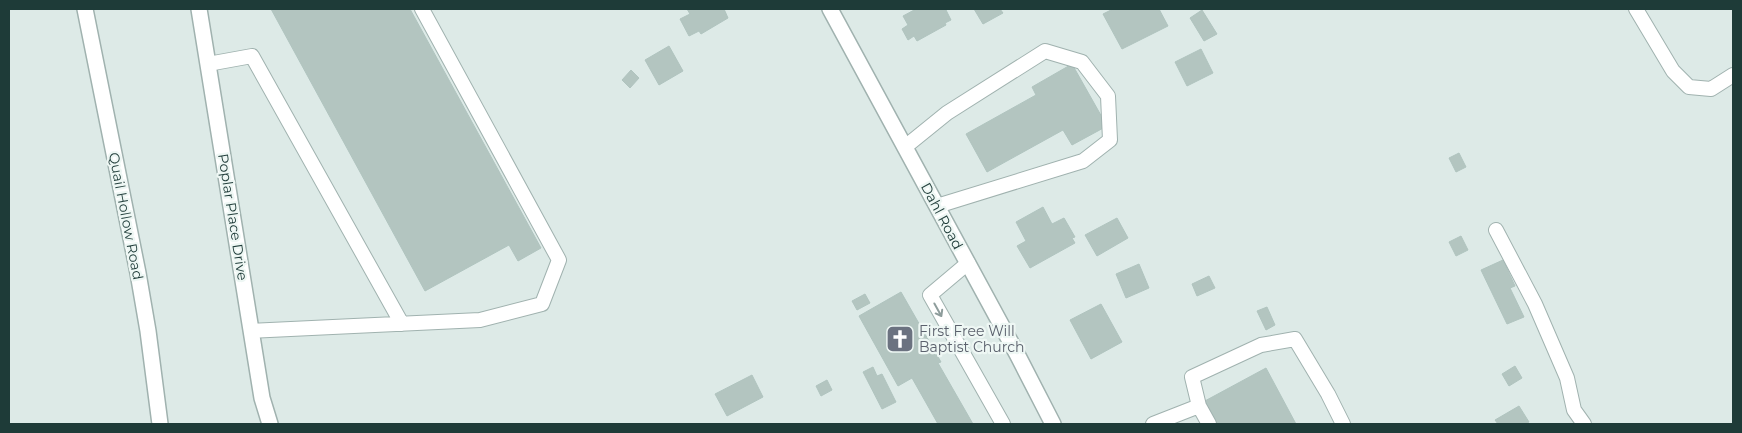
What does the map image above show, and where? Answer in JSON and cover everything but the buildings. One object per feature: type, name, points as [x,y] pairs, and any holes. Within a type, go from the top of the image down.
[{"type":"street","name":"Quail Hollow Road","points":[[85,9],[138,273],[148,331],[160,424]]},
{"type":"street","name":"Poplar Place Drive","points":[[199,9],[262,398],[270,424]]},
{"type":"street","name":"Dahl Road","points":[[830,9],[1053,424]]},
{"type":"lane","points":[[251,331],[480,320],[542,304],[559,260],[422,9]]},
{"type":"lane","points":[[1636,9],[1674,71],[1689,87],[1711,89],[1733,75]]},
{"type":"lane","points":[[905,147],[947,113],[1045,52],[1082,62],[1108,96],[1110,140],[1082,161],[937,206]]},
{"type":"lane","points":[[208,64],[252,56],[402,324]]},
{"type":"lane","points":[[1496,230],[1535,304],[1567,378],[1574,410],[1584,424]]},
{"type":"lane","points":[[968,263],[930,296],[1003,424]]},
{"type":"lane","points":[[1209,424],[1199,406],[1192,377],[1261,345],[1296,339],[1343,424]]},
{"type":"lane","points":[[1153,424],[1199,406]]},
{"type":"place","name":"First Free Will Baptist Church","points":[[900,339]]}]
